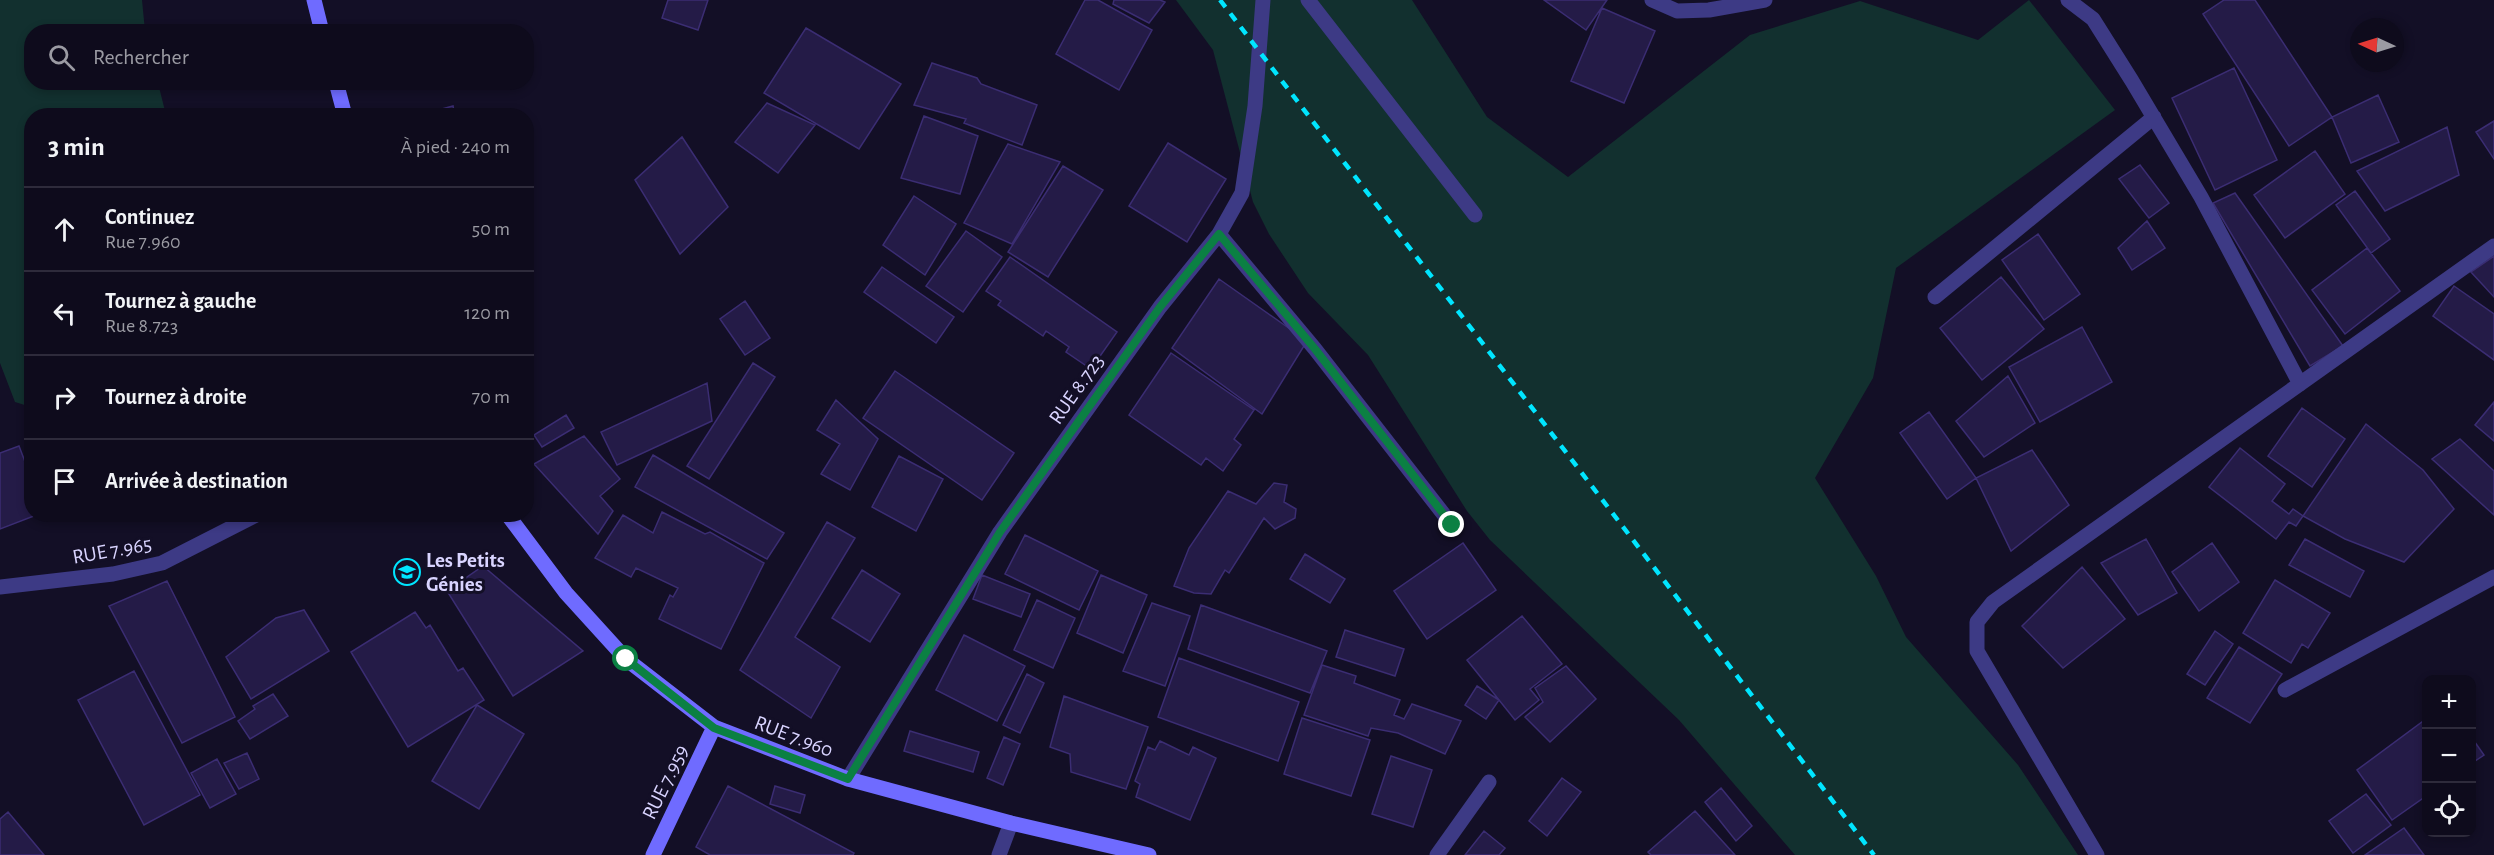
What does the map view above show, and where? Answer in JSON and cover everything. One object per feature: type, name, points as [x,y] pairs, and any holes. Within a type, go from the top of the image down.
[{"type":"street","points":[[314,0],[320,24]]},
{"type":"street","name":"RUE 8.723","points":[[848,779],[1000,532],[1160,307],[1219,234],[1242,194],[1255,106],[1263,0]]},
{"type":"street","points":[[1308,0],[1475,215]]},
{"type":"street","points":[[1652,0],[1677,11],[1709,10],[1765,0]]},
{"type":"street","points":[[2068,0],[2093,19],[2154,117],[2201,197],[2300,384]]},
{"type":"street","points":[[338,90],[343,108]]},
{"type":"street","points":[[1935,297],[2154,117]]},
{"type":"street","points":[[1219,234],[1315,349],[1452,525]]},
{"type":"street","points":[[2097,855],[1977,651],[1977,622],[1993,602],[2494,246]]},
{"type":"street","name":"RUE 7.965","points":[[0,587],[113,574],[162,563],[242,522]]},
{"type":"street","name":"RUE 7.960","points":[[513,522],[566,593],[626,659],[714,728],[848,779],[1011,823],[1149,855]]},
{"type":"street","points":[[2285,690],[2494,576]]},
{"type":"street","name":"RUE 7.959","points":[[653,855],[714,728]]},
{"type":"street","points":[[1437,855],[1489,782]]},
{"type":"street","points":[[999,855],[1011,823]]},
{"type":"green space","points":[[0,0],[142,0],[144,24],[24,24],[24,90],[160,90],[164,108],[24,108],[24,405],[15,402],[0,363]]},
{"type":"green space","points":[[1176,0],[1412,0],[1487,117],[1568,177],[1750,35],[1860,1],[1978,40],[2029,0],[2115,110],[1896,268],[1873,378],[1815,478],[1876,576],[1906,637],[2018,765],[2078,855],[1795,855],[1679,720],[1490,540],[1467,511],[1368,355],[1308,293],[1269,234],[1253,202],[1213,50]]},
{"type":"building","points":[[668,0],[708,0],[698,30],[662,18]]},
{"type":"building","points":[[1085,0],[1098,0],[1152,30],[1119,90],[1056,54]]},
{"type":"building","points":[[1114,0],[1160,0],[1165,2],[1149,23],[1113,4]]},
{"type":"building","points":[[1544,0],[1607,0],[1586,30]]},
{"type":"building","points":[[2224,0],[2255,0],[2332,117],[2289,146],[2203,14]]},
{"type":"building","points":[[1602,8],[1655,31],[1624,103],[1571,81]]},
{"type":"building","points":[[806,28],[901,84],[859,149],[764,93]]},
{"type":"building","points":[[932,63],[977,78],[981,84],[1037,105],[1022,145],[964,123],[966,119],[914,105]]},
{"type":"building","points":[[2234,68],[2277,160],[2215,190],[2172,98]]},
{"type":"building","points":[[2378,95],[2399,142],[2351,163],[2332,117]]},
{"type":"building","points":[[767,103],[815,125],[778,173],[735,142]]},
{"type":"building","points":[[924,116],[978,136],[960,194],[901,178]]},
{"type":"building","points":[[2494,121],[2494,159],[2476,132]]},
{"type":"building","points":[[2447,127],[2459,175],[2385,211],[2357,171]]},
{"type":"building","points":[[682,137],[728,207],[680,254],[635,180]]},
{"type":"building","points":[[1168,143],[1226,179],[1187,242],[1129,206]]},
{"type":"building","points":[[1008,144],[1060,162],[1012,244],[964,223]]},
{"type":"building","points":[[2315,151],[2345,194],[2285,238],[2254,195]]},
{"type":"building","points":[[2140,165],[2169,203],[2149,218],[2119,179]]},
{"type":"building","points":[[1063,166],[1103,190],[1048,277],[1008,252]]},
{"type":"building","points":[[2355,191],[2390,239],[2371,253],[2336,205]]},
{"type":"building","points":[[2235,193],[2343,346],[2310,366],[2213,203]]},
{"type":"building","points":[[914,196],[956,224],[925,275],[883,245]]},
{"type":"building","points":[[2147,221],[2165,248],[2132,270],[2118,248]]},
{"type":"building","points":[[966,231],[1002,257],[963,312],[926,286]]},
{"type":"building","points":[[2038,234],[2080,294],[2044,320],[2002,260]]},
{"type":"building","points":[[2367,248],[2400,291],[2345,334],[2312,290]]},
{"type":"building","points":[[2494,256],[2494,297],[2471,272]]},
{"type":"building","points":[[1010,257],[1117,332],[1091,369],[1066,352],[1069,347],[1046,331],[1043,336],[998,305],[1001,301],[986,291]]},
{"type":"building","points":[[882,267],[954,317],[936,343],[864,292]]},
{"type":"building","points":[[2001,277],[2044,329],[1982,380],[1940,328]]},
{"type":"building","points":[[1219,279],[1307,341],[1262,414],[1172,348]]},
{"type":"building","points":[[2454,286],[2494,314],[2494,360],[2433,316]]},
{"type":"building","points":[[745,301],[770,338],[745,355],[720,319]]},
{"type":"building","points":[[2082,327],[2112,382],[2040,422],[2009,367]]},
{"type":"building","points":[[1171,353],[1254,410],[1234,439],[1241,445],[1223,471],[1206,458],[1201,465],[1129,415]]},
{"type":"building","points":[[753,363],[775,377],[709,479],[687,466]]},
{"type":"building","points":[[895,371],[1014,453],[982,500],[863,418]]},
{"type":"building","points":[[2008,376],[2035,423],[1984,457],[1956,421]]},
{"type":"building","points":[[707,383],[712,421],[617,465],[601,432]]},
{"type":"building","points":[[836,400],[878,439],[850,490],[821,474],[840,444],[817,430]]},
{"type":"building","points":[[2494,402],[2494,441],[2475,425]]},
{"type":"building","points":[[2302,408],[2345,439],[2312,487],[2268,456]]},
{"type":"building","points":[[1929,412],[1976,478],[1947,499],[1900,433]]},
{"type":"building","points":[[566,415],[574,428],[542,447],[534,435]]},
{"type":"building","points":[[2366,424],[2423,470],[2454,509],[2404,562],[2345,539],[2303,516]]},
{"type":"building","points":[[584,436],[620,479],[600,496],[613,511],[598,534],[534,464]]},
{"type":"building","points":[[2460,439],[2494,471],[2494,515],[2432,459]]},
{"type":"building","points":[[19,446],[24,459],[24,520],[0,529],[0,453]]},
{"type":"building","points":[[2240,448],[2285,484],[2272,501],[2289,514],[2293,509],[2303,516],[2296,526],[2289,522],[2276,539],[2209,487]]},
{"type":"building","points":[[2032,450],[2069,505],[2011,551],[1976,478]]},
{"type":"building","points":[[653,455],[784,533],[767,559],[635,487]]},
{"type":"building","points":[[899,456],[943,479],[916,531],[872,507]]},
{"type":"building","points":[[1274,483],[1287,485],[1284,502],[1296,509],[1295,518],[1275,529],[1264,518],[1229,573],[1225,570],[1211,594],[1194,593],[1174,586],[1189,548],[1228,491],[1256,504]]},
{"type":"building","points":[[662,512],[705,534],[710,532],[764,563],[721,649],[659,619],[670,595],[673,597],[678,588],[636,568],[631,577],[595,558],[623,515],[653,533]]},
{"type":"building","points":[[827,522],[855,538],[795,637],[840,667],[811,718],[740,670]]},
{"type":"building","points":[[1025,535],[1098,571],[1079,610],[1005,574]]},
{"type":"building","points":[[2146,539],[2177,593],[2138,615],[2101,563]]},
{"type":"building","points":[[2305,539],[2364,571],[2350,597],[2289,565]]},
{"type":"building","points":[[1463,543],[1496,590],[1427,639],[1394,591]]},
{"type":"building","points":[[2212,543],[2239,582],[2199,611],[2172,572]]},
{"type":"building","points":[[1305,554],[1345,579],[1330,603],[1290,579]]},
{"type":"building","points":[[483,566],[583,651],[513,696],[447,591]]},
{"type":"building","points":[[2082,567],[2125,619],[2063,668],[2022,626]]},
{"type":"building","points":[[862,570],[900,594],[870,642],[832,618]]},
{"type":"building","points":[[982,575],[1030,594],[1021,617],[973,599]]},
{"type":"building","points":[[1101,575],[1147,595],[1123,653],[1077,633]]},
{"type":"building","points":[[2275,580],[2330,613],[2308,648],[2302,644],[2291,663],[2243,633]]},
{"type":"building","points":[[167,581],[235,717],[182,743],[109,606]]},
{"type":"building","points":[[1037,600],[1075,618],[1053,668],[1014,650]]},
{"type":"building","points":[[1152,603],[1190,616],[1165,686],[1123,671]]},
{"type":"building","points":[[1201,605],[1327,651],[1310,693],[1188,649]]},
{"type":"building","points":[[304,610],[329,651],[251,699],[226,657],[276,618]]},
{"type":"building","points":[[415,612],[426,628],[430,625],[458,671],[463,668],[484,700],[408,747],[351,652]]},
{"type":"building","points":[[1522,616],[1562,664],[1530,689],[1539,700],[1515,720],[1467,660]]},
{"type":"building","points":[[1345,630],[1404,649],[1395,676],[1336,657]]},
{"type":"building","points":[[2215,631],[2233,644],[2205,685],[2187,674]]},
{"type":"building","points":[[964,635],[1025,666],[997,721],[936,690]]},
{"type":"building","points":[[2239,647],[2282,674],[2250,723],[2207,698]]},
{"type":"building","points":[[1179,658],[1299,702],[1278,761],[1158,717]]},
{"type":"building","points":[[1322,665],[1356,676],[1354,683],[1400,700],[1394,715],[1404,719],[1412,704],[1461,721],[1445,754],[1398,733],[1371,728],[1368,736],[1304,715]]},
{"type":"building","points":[[1566,666],[1596,699],[1550,742],[1525,717],[1543,702],[1535,688]]},
{"type":"building","points":[[134,671],[200,795],[144,825],[78,700]]},
{"type":"building","points":[[1027,674],[1044,683],[1020,733],[1003,725]]},
{"type":"building","points":[[1477,686],[1499,700],[1486,719],[1465,705]]},
{"type":"building","points":[[273,694],[288,716],[250,739],[238,721],[255,709],[253,706]]},
{"type":"building","points":[[1064,696],[1148,727],[1126,789],[1071,772],[1070,754],[1050,747]]},
{"type":"building","points":[[477,705],[524,734],[479,809],[432,781]]},
{"type":"building","points":[[1302,718],[1370,740],[1351,796],[1284,774]]},
{"type":"building","points":[[2422,722],[2422,799],[2392,820],[2357,770]]},
{"type":"building","points":[[910,731],[979,752],[973,772],[904,751]]},
{"type":"building","points":[[1004,737],[1020,744],[1003,785],[987,778]]},
{"type":"building","points":[[1160,741],[1189,755],[1193,747],[1216,758],[1190,820],[1136,797],[1140,784],[1135,781],[1148,747],[1155,750]]},
{"type":"building","points":[[2476,744],[2484,755],[2476,760]]},
{"type":"building","points":[[247,753],[259,779],[239,789],[224,763]]},
{"type":"building","points":[[1391,756],[1432,770],[1413,827],[1372,814]]},
{"type":"building","points":[[217,759],[236,794],[210,808],[191,773]]},
{"type":"building","points":[[1562,778],[1581,792],[1547,836],[1529,821]]},
{"type":"building","points":[[728,786],[854,853],[853,855],[710,855],[696,847]]},
{"type":"building","points":[[775,786],[805,795],[800,813],[770,804]]},
{"type":"building","points":[[1721,788],[1752,826],[1736,841],[1705,802]]},
{"type":"building","points":[[2366,794],[2391,825],[2353,853],[2329,821]]},
{"type":"building","points":[[1695,811],[1735,855],[1651,855],[1648,852]]},
{"type":"building","points":[[8,812],[44,855],[0,855],[0,819]]},
{"type":"building","points":[[2404,828],[2424,855],[2365,855]]},
{"type":"building","points":[[1484,831],[1505,848],[1499,855],[1465,855]]},
{"type":"railway","points":[[1220,0],[1874,855]]},
{"type":"place","name":"Les Petits Génies","points":[[407,572]]},
{"type":"route","points":[[626,659],[714,728],[848,779],[1000,532],[1160,307],[1219,234],[1315,349],[1452,525]]}]
